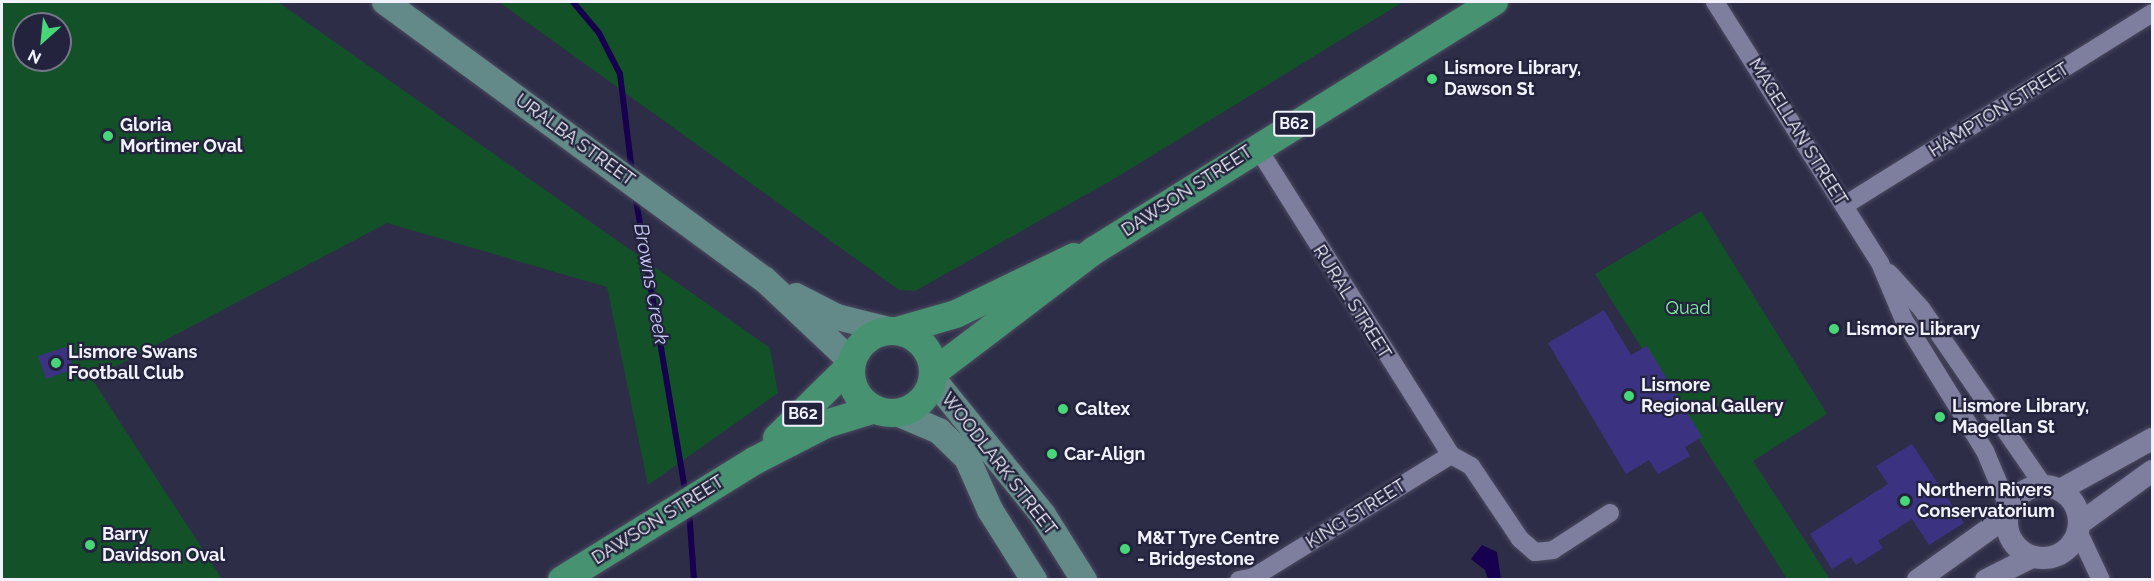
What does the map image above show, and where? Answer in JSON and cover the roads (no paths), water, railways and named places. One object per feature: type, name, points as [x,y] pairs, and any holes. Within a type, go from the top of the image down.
[{"type":"main road","name":"URALBA STREET","points":[[385,2],[764,279],[851,364]]},
{"type":"main road","name":"DAWSON STREET","points":[[933,375],[1095,250],[1257,147],[1494,2]]},
{"type":"main road","name":"DAWSON STREET","points":[[893,330],[956,314],[1053,263],[1095,250]]},
{"type":"main road","name":"URALBA STREET","points":[[764,279],[837,317],[893,330]]},
{"type":"main road","name":"B62","points":[[851,364],[861,343],[893,330]]},
{"type":"main road","points":[[893,330],[918,340],[933,375]]},
{"type":"main road","name":"DAWSON STREET","points":[[754,460],[851,364]]},
{"type":"main road","points":[[851,364],[858,396],[886,411]]},
{"type":"main road","name":"B62","points":[[886,411],[924,398],[933,375]]},
{"type":"main road","name":"WOODLARK STREET","points":[[933,375],[1037,507],[1084,579]]},
{"type":"main road","name":"DAWSON STREET","points":[[562,579],[754,460],[826,424],[886,411]]},
{"type":"main road","name":"WOODLARK STREET","points":[[886,411],[939,430],[961,451],[1034,579]]},
{"type":"street","name":"MAGELLAN STREET","points":[[1715,2],[1880,262],[1904,320],[1985,451],[2008,512]]},
{"type":"street","name":"HAMPTON STREET","points":[[1845,205],[2152,13]]},
{"type":"street","name":"RURAL STREET","points":[[1257,147],[1451,455]]},
{"type":"street","name":"MAGELLAN STREET","points":[[1880,262],[1921,308],[2052,488]]},
{"type":"street","points":[[1918,579],[2008,512],[2027,489],[2052,488],[2152,439]]},
{"type":"street","points":[[1451,455],[1471,466],[1520,539],[1535,552],[1553,550],[1610,513]]},
{"type":"street","name":"KING STREET","points":[[1239,579],[1254,577],[1451,455]]},
{"type":"street","points":[[1986,579],[2032,557],[2066,550],[2078,528],[2152,471]]},
{"type":"street","points":[[2052,488],[2073,502],[2078,528],[2102,579]]},
{"type":"street","points":[[2008,512],[2015,546],[2032,557]]},
{"type":"waterway","name":"Browns Creek","points":[[573,2],[599,33],[620,74],[632,172]]},
{"type":"waterway","name":"Browns Creek","points":[[635,194],[686,494]]},
{"type":"waterway","name":"Browns Creek","points":[[689,510],[694,580]]},
{"type":"place","name":"Lismore Library, Dawson St","points":[[1432,79]]},
{"type":"place","name":"Gloria Mortimer Oval","points":[[108,136]]},
{"type":"place","name":"Lismore Library","points":[[1834,329]]},
{"type":"place","name":"Lismore Swans Football Club","points":[[56,363]]},
{"type":"place","name":"Lismore Regional Gallery","points":[[1629,396]]},
{"type":"place","name":"Caltex","points":[[1063,409]]},
{"type":"place","name":"Lismore Library, Magellan St","points":[[1940,417]]},
{"type":"place","name":"Car-Align","points":[[1052,454]]},
{"type":"place","name":"Northern Rivers Conservatorium","points":[[1905,501]]},
{"type":"place","name":"Barry Davidson Oval","points":[[90,545]]},
{"type":"place","name":"M&T Tyre Centre - Bridgestone","points":[[1125,549]]},
{"type":"park label","name":"Quad","points":[[1688,308]]}]
